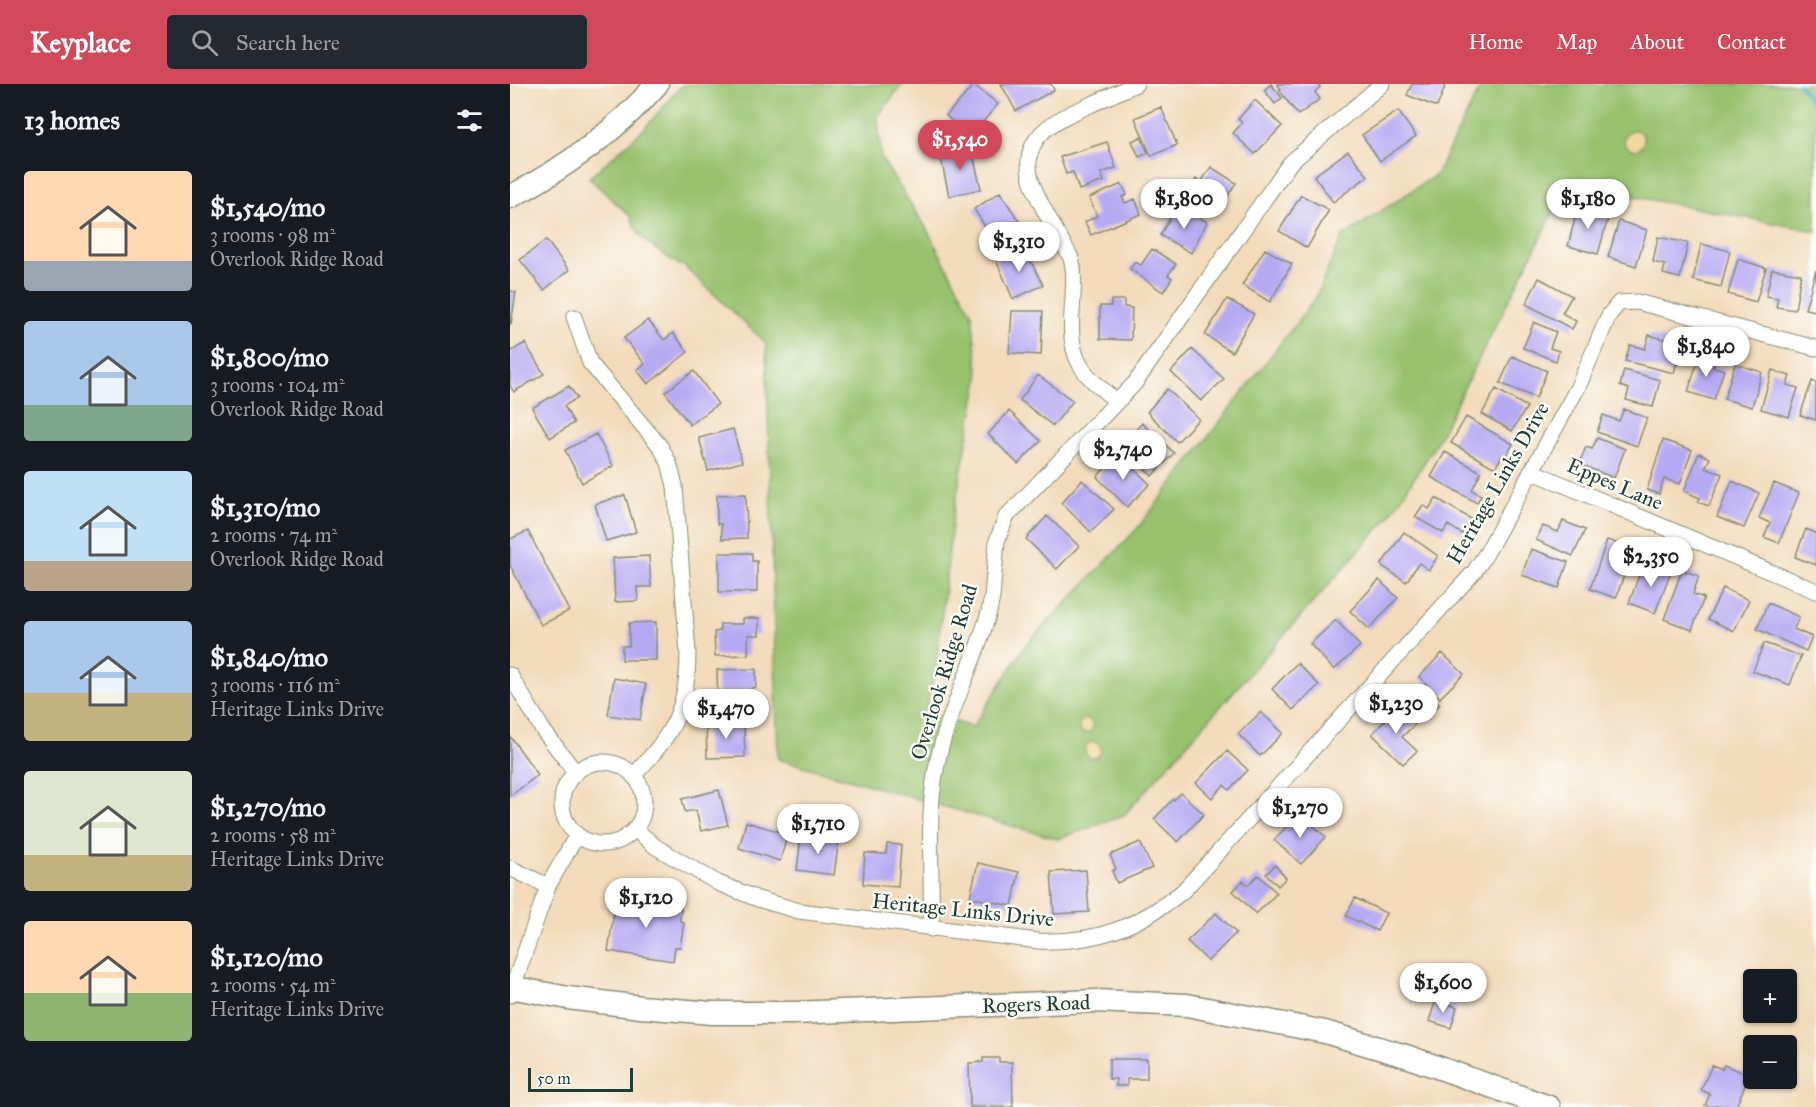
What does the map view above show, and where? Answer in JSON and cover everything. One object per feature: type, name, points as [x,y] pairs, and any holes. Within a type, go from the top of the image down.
[{"type":"main road","points":[[510,197],[572,159],[616,124],[657,84]]},
{"type":"main road","name":"Rogers Road","points":[[511,990],[641,1007],[712,1013],[792,1013],[1095,1001],[1186,1005],[1325,1032],[1409,1057],[1549,1107]]},
{"type":"street","points":[[1116,400],[1083,370],[1075,354],[1072,337],[1074,267],[1035,190],[1031,180],[1030,159],[1038,137],[1053,122],[1136,84]]},
{"type":"street","name":"Overlook Ridge Road","points":[[930,929],[931,812],[936,771],[941,746],[989,612],[998,535],[1011,510],[1145,369],[1290,163],[1382,84]]},
{"type":"street","name":"Heritage Links Drive","points":[[635,829],[656,847],[718,883],[758,899],[799,911],[1038,941],[1070,941],[1109,933],[1131,925],[1152,915],[1198,875],[1461,588],[1486,554],[1582,379],[1609,315],[1619,303],[1637,302],[1816,348]]},
{"type":"street","points":[[574,317],[590,363],[660,446],[669,463],[675,486],[688,679],[683,704],[674,726],[633,776]]},
{"type":"street","name":"Eppes Lane","points":[[1531,471],[1816,591]]},
{"type":"street","points":[[510,675],[543,730],[576,773]]},
{"type":"street","points":[[599,763],[623,768],[633,776],[644,802],[640,821],[635,829],[619,840],[601,844],[577,835],[564,816],[562,804],[568,782],[576,773],[587,766],[599,763]]},
{"type":"street","points":[[511,990],[548,886],[577,835]]},
{"type":"street","points":[[510,868],[548,886]]},
{"type":"green space","points":[[683,84],[906,84],[901,86],[878,116],[881,158],[925,226],[972,314],[979,379],[953,516],[936,666],[925,713],[973,727],[1025,646],[1137,529],[1315,299],[1342,237],[1436,175],[1482,84],[1816,84],[1816,231],[1568,184],[1433,449],[1388,518],[1124,815],[1058,839],[778,759],[766,343],[683,265],[679,265],[644,239],[638,233],[631,217],[589,178],[644,129]]},
{"type":"sand","points":[[1634,130],[1641,133],[1644,140],[1641,147],[1634,150],[1627,147],[1624,140],[1627,133]]},
{"type":"sand","points":[[1083,719],[1089,719],[1093,726],[1089,733],[1083,733],[1079,729],[1079,723]]},
{"type":"sand","points":[[1090,742],[1096,742],[1101,750],[1099,756],[1090,758],[1085,753],[1085,747]]},
{"type":"building","points":[[1001,84],[1051,84],[1054,90],[1016,111]]},
{"type":"building","points":[[1271,84],[1282,98],[1275,104],[1264,90]]},
{"type":"building","points":[[1277,84],[1318,84],[1320,87],[1315,92],[1320,99],[1298,115]]},
{"type":"building","points":[[1412,84],[1446,84],[1437,107],[1407,95]]},
{"type":"building","points":[[974,85],[998,104],[970,137],[946,116]]},
{"type":"building","points":[[1255,100],[1282,126],[1255,154],[1233,133],[1242,123],[1238,119]]},
{"type":"building","points":[[1161,107],[1177,145],[1151,156],[1135,118]]},
{"type":"building","points":[[1398,111],[1416,136],[1380,161],[1362,135]]},
{"type":"building","points":[[1141,137],[1148,153],[1139,157],[1132,141]]},
{"type":"building","points":[[1107,142],[1116,168],[1101,173],[1104,181],[1079,190],[1073,172],[1066,174],[1060,157]]},
{"type":"building","points":[[971,146],[981,189],[949,196],[940,154]]},
{"type":"building","points":[[1348,151],[1368,176],[1333,202],[1314,176]]},
{"type":"building","points":[[1211,167],[1236,183],[1220,208],[1190,188],[1196,179],[1201,182]]},
{"type":"building","points":[[1122,184],[1127,195],[1122,197],[1125,203],[1135,199],[1141,214],[1091,235],[1085,222],[1097,216],[1089,198]]},
{"type":"building","points":[[1000,192],[1024,229],[997,246],[974,209]]},
{"type":"building","points":[[1301,195],[1329,210],[1307,248],[1279,231]]},
{"type":"building","points":[[1182,207],[1207,222],[1191,253],[1160,235],[1172,215],[1176,217]]},
{"type":"building","points":[[1578,207],[1609,215],[1598,254],[1568,246]]},
{"type":"building","points":[[1619,221],[1647,230],[1636,266],[1608,257]]},
{"type":"building","points":[[1658,237],[1688,243],[1680,278],[1663,274],[1665,265],[1653,262]]},
{"type":"building","points":[[546,240],[569,270],[544,290],[520,260]]},
{"type":"building","points":[[1701,244],[1730,251],[1721,287],[1693,280]]},
{"type":"building","points":[[1023,246],[1043,285],[1013,299],[996,260]]},
{"type":"building","points":[[1152,249],[1176,264],[1168,275],[1172,278],[1163,292],[1130,269],[1135,262],[1141,265]]},
{"type":"building","points":[[1265,249],[1292,264],[1270,302],[1242,285]]},
{"type":"building","points":[[1738,259],[1766,268],[1756,302],[1728,294]]},
{"type":"building","points":[[1772,269],[1801,274],[1795,310],[1776,307],[1778,298],[1766,296]]},
{"type":"building","points":[[1816,270],[1816,311],[1805,309]]},
{"type":"building","points":[[1539,278],[1572,296],[1562,313],[1576,321],[1572,329],[1526,304]]},
{"type":"building","points":[[510,291],[516,292],[511,324],[510,324]]},
{"type":"building","points":[[1227,299],[1254,314],[1232,352],[1205,335]]},
{"type":"building","points":[[1111,300],[1124,300],[1124,307],[1132,308],[1131,340],[1100,339],[1100,306],[1111,306]]},
{"type":"building","points":[[1012,311],[1043,311],[1041,355],[1009,353]]},
{"type":"building","points":[[648,320],[664,340],[673,333],[688,352],[648,384],[637,370],[645,364],[624,338]]},
{"type":"building","points":[[1534,322],[1556,332],[1550,348],[1559,351],[1556,361],[1523,348]]},
{"type":"building","points":[[1649,335],[1682,344],[1674,373],[1625,361],[1630,345],[1645,349]]},
{"type":"building","points":[[525,343],[544,374],[514,392],[510,386],[510,352]]},
{"type":"building","points":[[1192,349],[1224,379],[1201,401],[1171,372]]},
{"type":"building","points":[[1700,354],[1716,359],[1713,367],[1724,370],[1714,400],[1688,392]]},
{"type":"building","points":[[1512,356],[1547,371],[1536,398],[1500,383]]},
{"type":"building","points":[[1735,364],[1762,372],[1752,407],[1724,399]]},
{"type":"building","points":[[1624,370],[1660,380],[1653,407],[1626,400],[1629,389],[1620,386]]},
{"type":"building","points":[[1772,370],[1790,376],[1787,385],[1798,388],[1789,417],[1761,409]]},
{"type":"building","points":[[694,371],[718,404],[690,425],[665,392]]},
{"type":"building","points":[[1038,375],[1073,401],[1053,426],[1020,400]]},
{"type":"building","points":[[1812,381],[1816,383],[1816,420],[1800,415]]},
{"type":"building","points":[[569,386],[577,398],[564,406],[574,423],[550,438],[532,408]]},
{"type":"building","points":[[1167,389],[1199,419],[1177,442],[1147,412]]},
{"type":"building","points":[[1496,389],[1527,407],[1512,431],[1482,414]]},
{"type":"building","points":[[1624,409],[1647,418],[1637,446],[1597,432],[1603,415],[1619,421]]},
{"type":"building","points":[[1009,411],[1041,441],[1018,464],[988,434]]},
{"type":"building","points":[[1466,417],[1513,444],[1495,468],[1451,443]]},
{"type":"building","points":[[1142,423],[1174,453],[1152,476],[1121,446]]},
{"type":"building","points":[[733,429],[742,462],[708,471],[699,438]]},
{"type":"building","points":[[596,434],[613,466],[582,483],[565,450]]},
{"type":"building","points":[[1597,438],[1625,449],[1614,478],[1579,464],[1586,447],[1592,449]]},
{"type":"building","points":[[1663,440],[1692,450],[1680,484],[1664,479],[1659,494],[1647,490]]},
{"type":"building","points":[[1445,452],[1481,472],[1472,490],[1481,495],[1477,503],[1431,477]]},
{"type":"building","points":[[1699,453],[1710,458],[1705,468],[1722,474],[1709,506],[1698,502],[1700,498],[1684,491]]},
{"type":"building","points":[[1118,454],[1150,484],[1127,507],[1097,477]]},
{"type":"building","points":[[1082,480],[1114,509],[1091,532],[1061,503]]},
{"type":"building","points":[[1732,481],[1759,493],[1744,528],[1717,517]]},
{"type":"building","points":[[1774,483],[1799,493],[1779,543],[1764,537],[1770,523],[1759,518]]},
{"type":"building","points":[[746,494],[747,538],[722,539],[721,524],[717,524],[717,495]]},
{"type":"building","points":[[625,495],[636,532],[606,541],[595,504]]},
{"type":"building","points":[[1436,498],[1471,519],[1462,534],[1448,525],[1443,533],[1415,517],[1423,505],[1429,509]]},
{"type":"building","points":[[1047,516],[1079,546],[1057,569],[1026,539]]},
{"type":"building","points":[[1563,521],[1585,530],[1573,556],[1536,540],[1543,526],[1558,532]]},
{"type":"building","points":[[1806,529],[1816,533],[1816,565],[1795,557]]},
{"type":"building","points":[[528,531],[569,611],[541,625],[510,565],[510,539]]},
{"type":"building","points":[[1404,532],[1438,556],[1429,570],[1419,563],[1406,582],[1381,565]]},
{"type":"building","points":[[1607,540],[1622,545],[1616,563],[1627,567],[1616,598],[1590,589]]},
{"type":"building","points":[[1531,549],[1568,562],[1559,588],[1522,575]]},
{"type":"building","points":[[719,553],[752,553],[752,561],[757,561],[757,592],[719,592]]},
{"type":"building","points":[[649,556],[651,587],[637,587],[638,601],[615,602],[613,558]]},
{"type":"building","points":[[1659,561],[1673,566],[1655,613],[1629,603],[1641,570],[1653,575]]},
{"type":"building","points":[[1682,570],[1699,576],[1693,594],[1704,598],[1692,630],[1664,619]]},
{"type":"building","points":[[1379,580],[1398,598],[1369,629],[1350,611]]},
{"type":"building","points":[[1723,588],[1749,600],[1734,631],[1708,619]]},
{"type":"building","points":[[1768,603],[1799,617],[1794,629],[1812,637],[1806,651],[1757,629]]},
{"type":"building","points":[[743,618],[759,618],[759,635],[748,635],[748,655],[715,656],[714,632],[720,631],[720,624],[743,624]]},
{"type":"building","points":[[1336,620],[1360,646],[1334,670],[1310,644]]},
{"type":"building","points":[[656,622],[656,660],[622,660],[622,646],[629,646],[629,623]]},
{"type":"building","points":[[1764,643],[1801,656],[1790,685],[1753,671]]},
{"type":"building","points":[[1442,653],[1464,674],[1440,698],[1419,677]]},
{"type":"building","points":[[1297,663],[1319,685],[1293,710],[1272,689]]},
{"type":"building","points":[[756,669],[756,687],[751,688],[752,711],[718,712],[717,670]]},
{"type":"building","points":[[614,678],[646,684],[640,720],[608,715]]},
{"type":"building","points":[[1427,692],[1440,704],[1430,714],[1418,703]]},
{"type":"building","points":[[1398,707],[1415,724],[1402,737],[1417,751],[1403,764],[1372,734]]},
{"type":"building","points":[[1261,712],[1283,733],[1260,756],[1238,734]]},
{"type":"building","points":[[744,723],[745,757],[707,758],[706,724]]},
{"type":"building","points":[[510,736],[538,775],[510,796]]},
{"type":"building","points":[[1227,751],[1248,770],[1229,790],[1224,785],[1212,798],[1196,783]]},
{"type":"building","points":[[719,790],[728,825],[701,831],[696,810],[685,812],[682,799]]},
{"type":"building","points":[[1181,793],[1204,814],[1178,842],[1154,819]]},
{"type":"building","points":[[1299,813],[1326,837],[1301,864],[1274,840]]},
{"type":"building","points":[[746,822],[788,834],[780,861],[739,848]]},
{"type":"building","points":[[801,836],[839,840],[834,875],[797,870]]},
{"type":"building","points":[[1140,842],[1152,868],[1117,883],[1112,871],[1116,869],[1110,855]]},
{"type":"building","points":[[887,844],[901,845],[898,887],[863,884],[865,853],[886,854]]},
{"type":"building","points":[[978,863],[1019,872],[1012,906],[970,897]]},
{"type":"building","points":[[1275,865],[1286,878],[1278,886],[1266,874]]},
{"type":"building","points":[[1086,870],[1089,912],[1054,914],[1051,872]]},
{"type":"building","points":[[1258,875],[1277,893],[1256,914],[1233,891],[1243,881],[1248,885]]},
{"type":"building","points":[[616,898],[681,907],[680,921],[684,922],[680,947],[675,947],[673,961],[608,951]]},
{"type":"building","points":[[1355,898],[1386,913],[1377,931],[1346,916]]},
{"type":"building","points":[[1216,913],[1236,933],[1208,961],[1187,941]]},
{"type":"building","points":[[1436,1000],[1457,1007],[1451,1028],[1429,1021]]},
{"type":"building","points":[[983,1058],[999,1058],[999,1062],[1012,1062],[1013,1107],[970,1107],[969,1063],[983,1062]]},
{"type":"building","points":[[1109,1059],[1147,1059],[1147,1079],[1127,1079],[1127,1086],[1116,1086],[1116,1079],[1109,1079]]},
{"type":"building","points":[[1712,1065],[1722,1069],[1724,1065],[1743,1073],[1743,1089],[1736,1107],[1705,1105],[1710,1094],[1701,1090]]},
{"type":"waterway","points":[[1799,84],[1816,108]]}]
